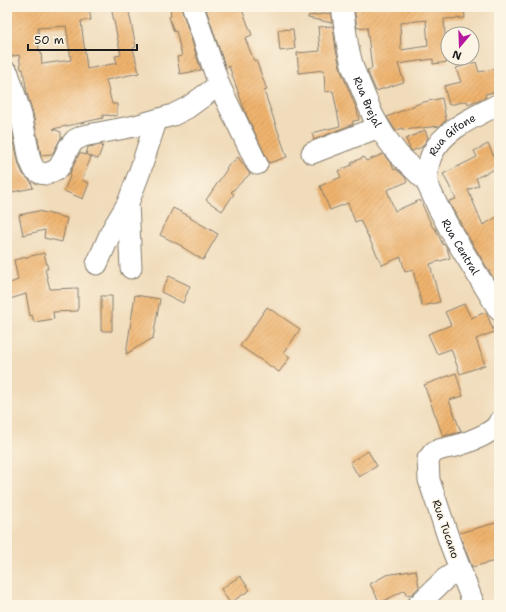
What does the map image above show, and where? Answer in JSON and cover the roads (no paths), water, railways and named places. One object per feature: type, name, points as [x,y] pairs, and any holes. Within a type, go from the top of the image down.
[{"type":"street","points":[[193,7],[220,85],[257,164]]},
{"type":"street","name":"Rua Brejal","points":[[342,7],[348,48],[353,68],[370,109],[379,127],[398,154],[426,181]]},
{"type":"street","points":[[8,73],[15,90],[30,160],[34,169],[40,173],[47,174],[56,170],[60,166],[69,146],[75,140],[83,136],[156,121],[173,115],[187,108],[220,85]]},
{"type":"street","name":"Rua Gifone","points":[[426,181],[428,166],[432,154],[450,131],[467,120],[499,104]]},
{"type":"street","points":[[97,264],[112,230],[128,202],[140,171],[156,121]]},
{"type":"street","points":[[312,153],[379,127]]},
{"type":"street","name":"Rua Central","points":[[426,181],[450,229],[499,310]]},
{"type":"street","points":[[128,202],[131,268]]},
{"type":"street","name":"Rua Tucano","points":[[474,605],[450,543],[430,480],[428,459],[434,453],[481,437],[498,426],[499,422]]},
{"type":"street","points":[[418,605],[445,579],[460,570]]}]
